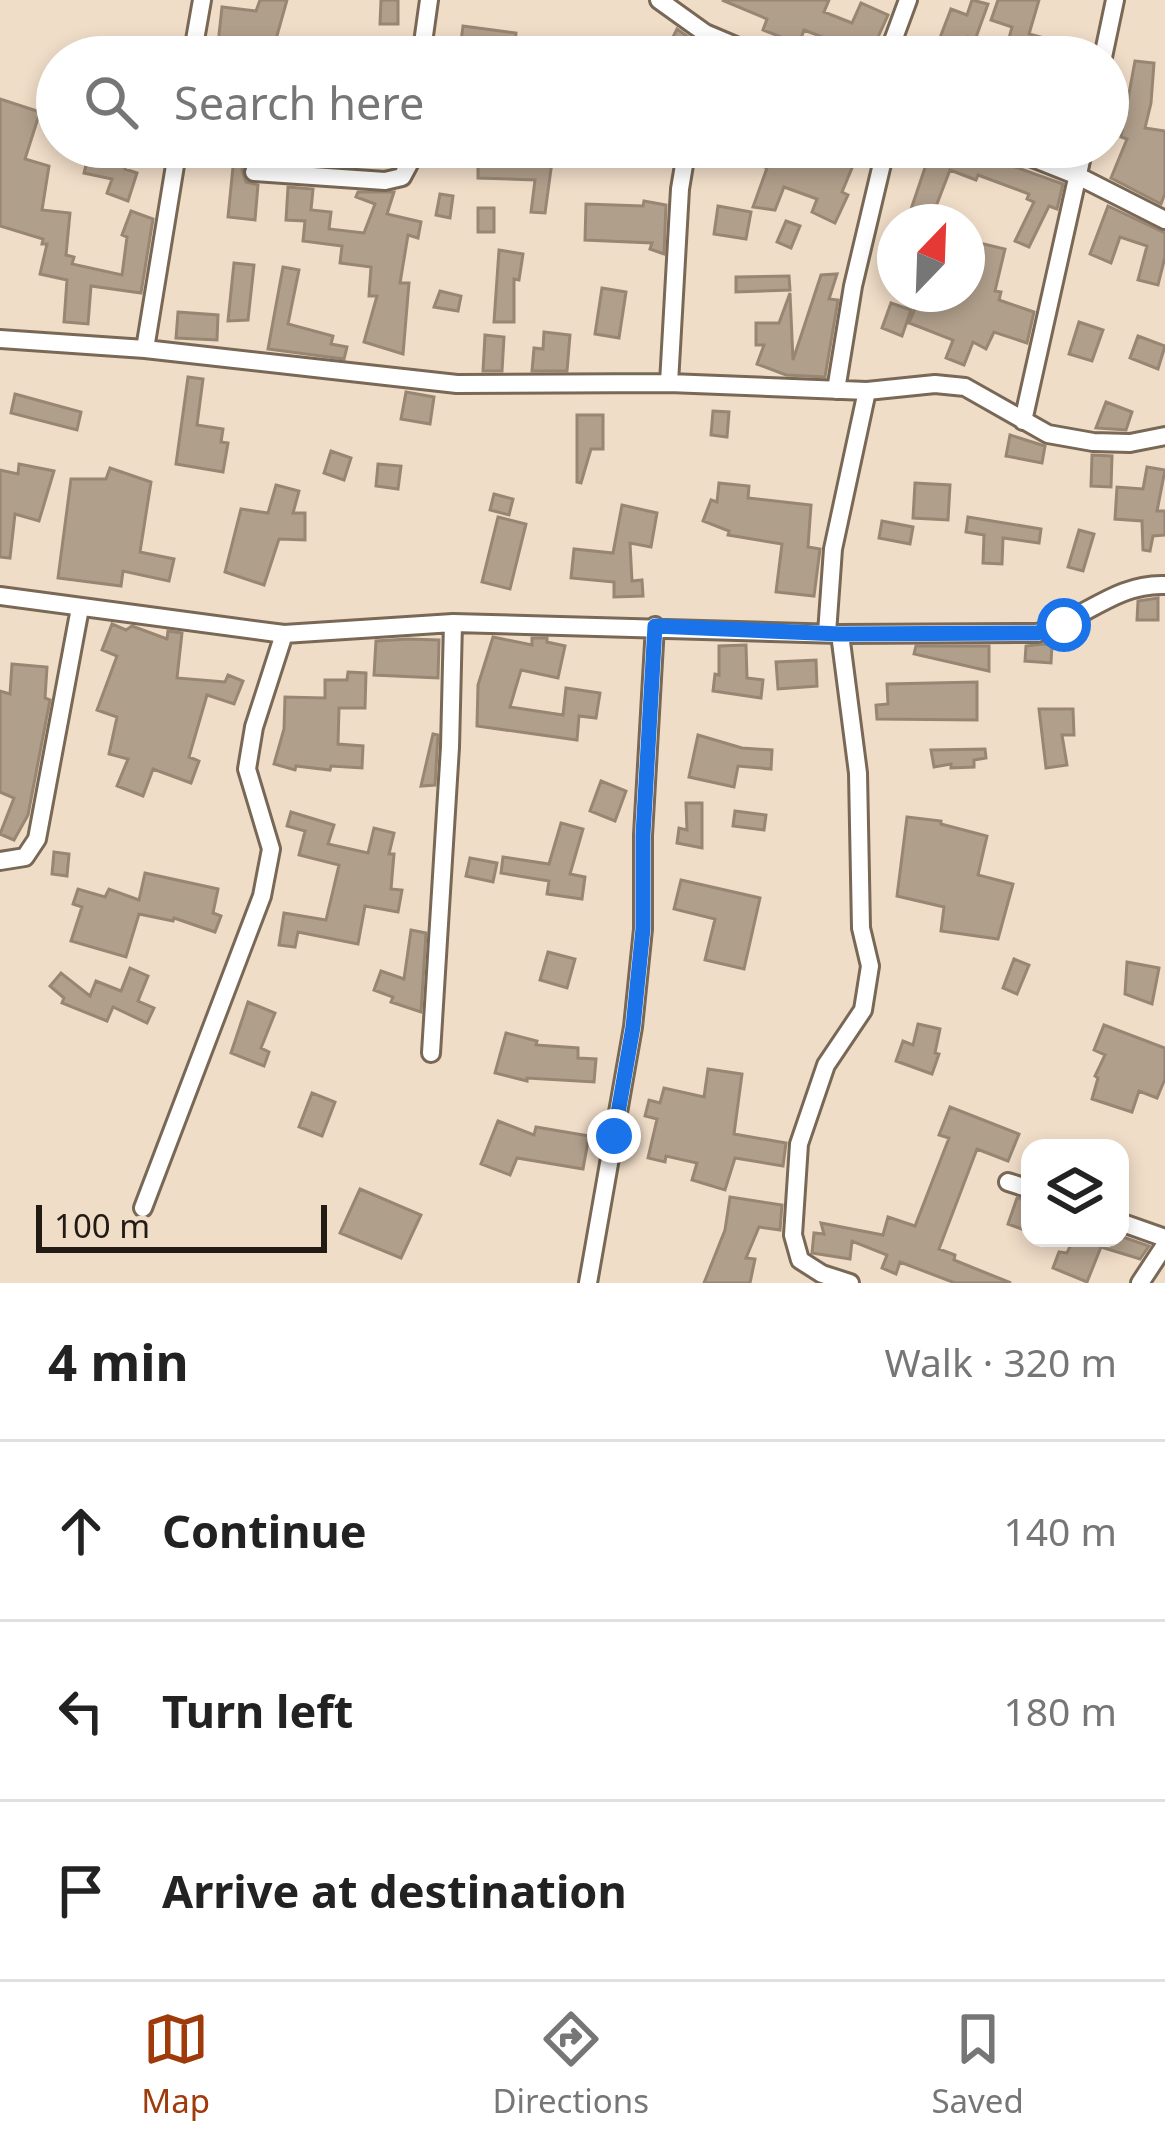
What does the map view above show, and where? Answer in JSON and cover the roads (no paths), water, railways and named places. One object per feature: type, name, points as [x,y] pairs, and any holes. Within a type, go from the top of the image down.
[{"type":"street","points":[[196,36],[202,0]]},
{"type":"street","points":[[424,36],[429,0]]},
{"type":"street","points":[[658,0],[712,36]]},
{"type":"street","points":[[895,36],[908,0]]},
{"type":"street","points":[[1107,36],[1114,0]]},
{"type":"street","points":[[145,349],[175,168]]},
{"type":"street","points":[[254,172],[385,182],[402,176],[407,168]]},
{"type":"street","points":[[669,383],[684,168]]},
{"type":"street","points":[[836,390],[853,286],[881,168]]},
{"type":"street","points":[[1058,168],[1165,220]]},
{"type":"street","points":[[1022,421],[1080,168]]},
{"type":"street","points":[[0,340],[145,349],[457,384],[669,383],[867,392],[934,384],[964,387],[1048,434],[1130,443],[1165,436]]},
{"type":"street","points":[[850,1283],[822,1274],[800,1259],[793,1235],[799,1144],[826,1065],[863,1010],[870,966],[862,928],[858,773],[833,633],[833,549],[867,392]]},
{"type":"street","points":[[0,596],[284,634],[453,623],[1037,633],[1064,625],[1124,589],[1165,584]]},
{"type":"street","points":[[0,861],[25,857],[37,839],[80,608]]},
{"type":"street","points":[[431,1054],[453,623]]},
{"type":"street","points":[[588,1283],[635,1007],[643,929],[643,835],[655,626]]},
{"type":"street","points":[[143,1208],[262,896],[271,849],[248,769],[254,727],[284,634]]},
{"type":"street","points":[[1008,1182],[1021,1187]]},
{"type":"street","points":[[1129,1226],[1165,1242],[1140,1283]]}]
